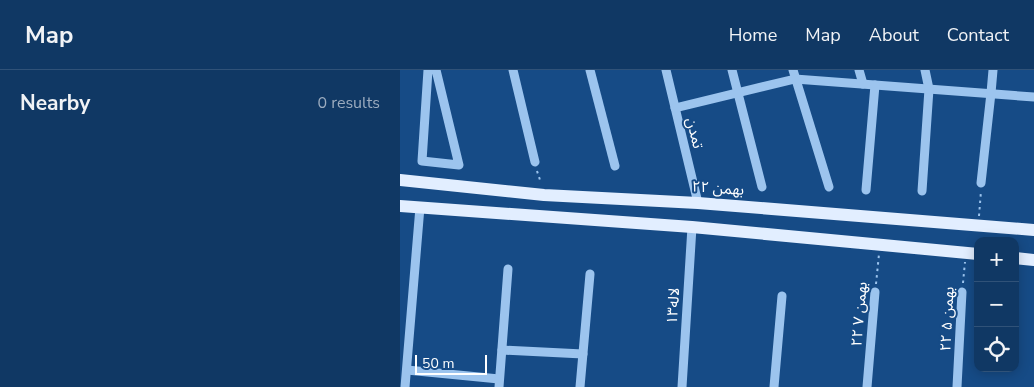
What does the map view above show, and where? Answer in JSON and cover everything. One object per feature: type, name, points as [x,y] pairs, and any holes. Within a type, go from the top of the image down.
[{"type":"main road","name":"۲۲ بهمن","points":[[400,180],[544,195],[698,203],[1034,230]]},
{"type":"main road","points":[[400,206],[692,228],[972,254]]},
{"type":"main road","points":[[1019,258],[1034,260]]},
{"type":"street","points":[[429,70],[459,165],[422,161],[429,70]]},
{"type":"street","points":[[513,70],[535,162]]},
{"type":"street","points":[[590,70],[614,166]]},
{"type":"street","name":"تمدن","points":[[666,70],[698,203]]},
{"type":"street","points":[[732,70],[762,187]]},
{"type":"street","points":[[859,70],[863,84]]},
{"type":"street","points":[[922,191],[929,89],[925,70]]},
{"type":"street","points":[[986,70],[991,93]]},
{"type":"street","points":[[981,183],[993,70]]},
{"type":"street","points":[[675,108],[738,93],[794,75],[863,84],[1034,97]]},
{"type":"street","points":[[794,75],[829,187]]},
{"type":"street","points":[[866,190],[875,85]]},
{"type":"street","points":[[405,387],[407,370],[405,339],[420,207]]},
{"type":"street","name":"لاله۱۳","points":[[682,387],[692,228]]},
{"type":"street","points":[[407,370],[499,383],[508,269]]},
{"type":"street","points":[[580,387],[590,274]]},
{"type":"street","name":"۲۲ بهمن ۷","points":[[867,387],[875,292]]},
{"type":"street","name":"۲۲ بهمن ۵","points":[[957,387],[962,292]]},
{"type":"street","points":[[774,387],[782,296]]},
{"type":"street","points":[[502,350],[583,354]]},
{"type":"path","points":[[535,162],[544,195]]},
{"type":"path","points":[[978,225],[981,183]]},
{"type":"path","name":"۲۲ بهمن ۷","points":[[875,292],[879,244]]},
{"type":"path","name":"۲۲ بهمن ۵","points":[[962,292],[972,254]]}]
